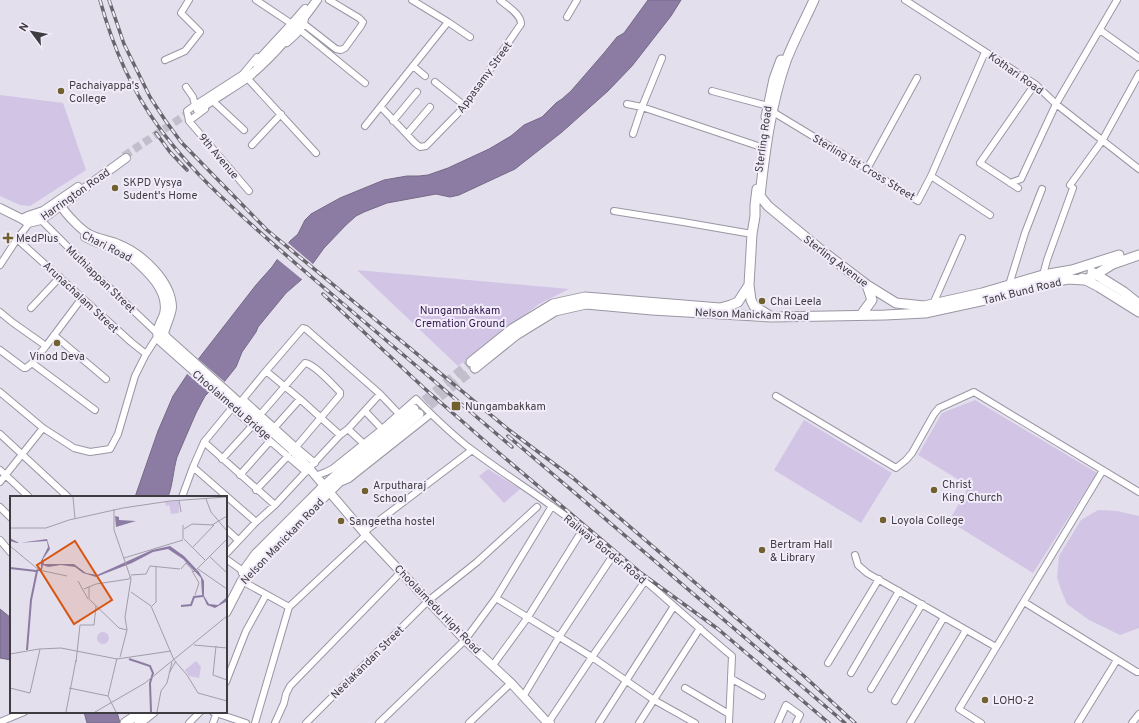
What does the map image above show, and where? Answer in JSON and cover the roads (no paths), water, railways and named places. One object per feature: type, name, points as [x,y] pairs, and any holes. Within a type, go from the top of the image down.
[{"type":"main road","name":"Sterling Road","points":[[760,196],[774,78],[807,0]]},
{"type":"main road","name":"Sterling Road","points":[[749,284],[752,234],[756,216],[755,205],[761,147],[770,109],[787,60],[814,0]]},
{"type":"main road","name":"Sterling Avenue","points":[[760,196],[768,206],[780,216],[867,285],[896,303],[924,309]]},
{"type":"main road","points":[[756,216],[761,212],[767,211],[780,216]]},
{"type":"main road","name":"Tank Bund Road","points":[[924,309],[933,304],[982,293],[1043,275],[1072,270],[1139,249]]},
{"type":"main road","name":"Tank Bund Road","points":[[924,309],[985,300],[1043,284],[1068,279],[1084,280],[1113,264],[1139,255]]},
{"type":"main road","points":[[1084,266],[1095,275],[1124,292],[1139,304]]},
{"type":"main road","points":[[1072,270],[1084,280],[1099,287],[1139,312]]},
{"type":"main road","points":[[749,284],[751,300],[754,306],[772,317]]},
{"type":"main road","name":"Nelson Manickam Road","points":[[579,302],[585,297],[720,308],[738,302],[749,284]]},
{"type":"main road","points":[[861,315],[872,300],[867,285]]},
{"type":"main road","points":[[473,365],[555,310],[579,302]]},
{"type":"main road","name":"Nelson Manickam Road","points":[[579,302],[586,304],[652,310],[772,317],[861,315],[885,316],[924,309]]},
{"type":"main road","points":[[416,411],[339,482],[327,489],[363,451],[416,411]]},
{"type":"main road","name":"Nelson Manickam Road","points":[[227,598],[238,578],[256,554],[327,489]]},
{"type":"main road","name":"Nelson Manickam Road","points":[[227,610],[242,581],[327,489]]},
{"type":"main road","points":[[127,722],[140,713]]},
{"type":"main road","points":[[139,723],[152,713]]},
{"type":"street","points":[[165,60],[185,51],[200,32],[181,13],[189,0]]},
{"type":"street","points":[[256,0],[298,23],[336,49],[341,50],[345,48],[363,22],[329,0]]},
{"type":"street","points":[[311,0],[298,23],[293,38],[249,80],[189,121],[187,111],[245,75],[298,23],[317,0]]},
{"type":"street","points":[[412,0],[470,37]]},
{"type":"street","name":"Appasamy Street","points":[[406,134],[420,147],[426,146],[465,106],[521,24],[519,16],[500,0]]},
{"type":"street","points":[[567,17],[577,0]]},
{"type":"street","name":"Kothari Road","points":[[906,0],[1035,84],[1056,104],[1139,169]]},
{"type":"street","points":[[1010,183],[1021,179],[1056,104],[1117,0]]},
{"type":"street","points":[[365,126],[448,22]]},
{"type":"street","points":[[298,23],[365,83]]},
{"type":"street","points":[[1100,30],[1139,58]]},
{"type":"street","name":"Sterling 1st Cross Street","points":[[712,91],[770,109],[918,201],[931,176],[985,52]]},
{"type":"street","points":[[633,134],[642,107],[662,58]]},
{"type":"street","points":[[413,66],[425,76]]},
{"type":"street","points":[[1043,275],[1072,186],[1102,141],[1139,74]]},
{"type":"street","points":[[867,169],[917,78]]},
{"type":"street","points":[[249,80],[316,153]]},
{"type":"street","points":[[435,82],[465,106]]},
{"type":"street","points":[[1018,188],[980,163],[1035,84]]},
{"type":"street","points":[[186,87],[193,97],[195,107]]},
{"type":"street","points":[[393,121],[417,92]]},
{"type":"street","points":[[214,103],[244,130]]},
{"type":"street","points":[[627,104],[642,107],[761,147]]},
{"type":"street","points":[[381,107],[406,134],[430,107]]},
{"type":"street","points":[[252,146],[281,114]]},
{"type":"street","name":"9th Avenue","points":[[189,121],[249,191]]},
{"type":"street","name":"Harrington Road","points":[[125,157],[41,220],[26,219],[43,211],[125,157]]},
{"type":"street","points":[[931,176],[990,215]]},
{"type":"street","points":[[1008,285],[1025,233],[1042,189]]},
{"type":"street","name":"Chari Road","points":[[59,207],[89,234],[130,249],[150,265],[162,279],[169,294],[172,308],[159,334]]},
{"type":"street","points":[[0,208],[26,219],[27,226],[17,238],[0,265]]},
{"type":"street","points":[[614,211],[752,234]]},
{"type":"street","name":"Muthiappan Street","points":[[41,220],[96,276],[159,334]]},
{"type":"street","name":"Arunachalam Street","points":[[17,238],[146,354]]},
{"type":"street","points":[[933,304],[962,238]]},
{"type":"street","points":[[31,308],[60,277]]},
{"type":"street","points":[[0,350],[26,368],[46,346],[82,298]]},
{"type":"street","points":[[0,312],[46,346]]},
{"type":"street","points":[[310,468],[296,447],[243,399],[303,328],[380,394],[399,414]]},
{"type":"street","points":[[54,334],[106,379]]},
{"type":"street","points":[[0,392],[43,428],[74,448],[90,452],[110,449],[118,434],[135,376],[146,354],[159,334]]},
{"type":"street","name":"Choolaimedu Bridge","points":[[159,334],[166,337],[168,345],[230,399]]},
{"type":"street","points":[[260,415],[305,362],[314,367],[340,392],[340,395],[296,447]]},
{"type":"street","points":[[32,363],[95,410]]},
{"type":"street","points":[[266,370],[340,435]]},
{"type":"street","points":[[776,396],[896,468],[912,453],[934,414],[939,408],[974,392],[1139,492]]},
{"type":"street","points":[[227,553],[256,522],[275,505],[340,435],[348,430],[380,394]]},
{"type":"street","name":"Choolaimedu High Road","points":[[230,399],[290,448],[299,459],[310,468],[315,476],[365,534],[464,640],[493,665],[549,723]]},
{"type":"street","points":[[275,427],[300,399]]},
{"type":"street","name":"Railway Border Road","points":[[315,476],[332,469],[364,444],[416,399],[472,450],[552,506],[614,554],[732,656],[732,679]]},
{"type":"street","points":[[182,496],[204,442],[232,408],[288,456],[310,468]]},
{"type":"street","points":[[365,411],[382,429]]},
{"type":"street","points":[[339,482],[350,479],[431,414]]},
{"type":"street","points":[[222,459],[253,425]]},
{"type":"street","points":[[0,482],[43,428]]},
{"type":"street","points":[[348,430],[364,444]]},
{"type":"street","points":[[0,434],[67,496]]},
{"type":"street","points":[[240,475],[270,441]]},
{"type":"street","points":[[204,442],[256,490],[275,505]]},
{"type":"street","points":[[255,723],[289,607],[365,534],[472,450]]},
{"type":"street","points":[[256,490],[288,456]]},
{"type":"street","points":[[193,467],[226,496]]},
{"type":"street","points":[[0,470],[28,496]]},
{"type":"street","points":[[981,723],[958,709],[1103,470]]},
{"type":"street","points":[[227,497],[256,522]]},
{"type":"street","points":[[379,723],[464,640],[496,598],[552,506]]},
{"type":"street","points":[[0,507],[10,517]]},
{"type":"street","name":"Neelakandan Street","points":[[306,723],[428,601],[477,562],[537,507]]},
{"type":"street","points":[[493,665],[528,618],[583,529]]},
{"type":"street","points":[[227,530],[238,540]]},
{"type":"street","points":[[0,540],[10,552]]},
{"type":"street","points":[[524,696],[559,637],[614,554]]},
{"type":"street","points":[[855,555],[858,565],[867,573],[996,647]]},
{"type":"street","points":[[227,560],[243,571]]},
{"type":"street","points":[[274,723],[284,703],[290,686],[401,572]]},
{"type":"street","points":[[828,663],[879,579]]},
{"type":"street","points":[[242,581],[289,607]]},
{"type":"street","points":[[549,723],[592,657],[645,581]]},
{"type":"street","points":[[851,673],[900,591]]},
{"type":"street","points":[[227,679],[246,631],[266,595]]},
{"type":"street","points":[[496,598],[592,657],[654,700],[695,723]]},
{"type":"street","points":[[1024,602],[1139,672]]},
{"type":"street","points":[[871,689],[922,604]]},
{"type":"street","points":[[599,723],[674,606]]},
{"type":"street","points":[[895,700],[944,617]]},
{"type":"street","points":[[639,723],[700,628]]},
{"type":"street","points":[[910,723],[966,630]]},
{"type":"street","points":[[1078,723],[1117,660]]},
{"type":"street","points":[[729,723],[732,679],[762,696]]},
{"type":"street","points":[[469,723],[511,683]]},
{"type":"street","points":[[685,688],[729,714]]},
{"type":"street","points":[[778,723],[786,705],[800,715],[796,723]]},
{"type":"street","points":[[0,722],[22,713]]},
{"type":"street","points":[[189,723],[199,713]]},
{"type":"street","points":[[213,723],[216,713]]},
{"type":"street","points":[[219,713],[246,723]]},
{"type":"street","points":[[1132,723],[1139,714]]},
{"type":"tunnel","points":[[124,156],[193,110]]},
{"type":"tunnel","points":[[414,409],[471,362]]},
{"type":"tunnel","points":[[419,414],[475,368]]},
{"type":"railway","points":[[100,0],[110,33],[123,66],[139,97],[158,126],[192,167],[219,195],[270,242],[512,447]]},
{"type":"railway","points":[[109,0],[124,44],[150,97],[165,120],[181,142],[267,230],[509,430],[573,478],[804,676],[855,723]]},
{"type":"railway","points":[[156,133],[170,152],[187,170]]},
{"type":"railway","points":[[323,294],[424,388],[486,442],[641,573],[718,629],[829,723]]},
{"type":"railway","points":[[508,436],[845,723]]},
{"type":"place","name":"Pachaiyappa's College","points":[[61,91]]},
{"type":"place","name":"SKPD Vysya Sudent's Home","points":[[115,188]]},
{"type":"place","name":"MedPlus","points":[[8,238]]},
{"type":"place","name":"Chai Leela","points":[[762,301]]},
{"type":"place","name":"Vinod Deva","points":[[57,343]]},
{"type":"place","name":"Nungambakkam","points":[[456,406]]},
{"type":"place","name":"Christ King Church","points":[[934,490]]},
{"type":"place","name":"Arputharaj School","points":[[365,491]]},
{"type":"place","name":"Loyola College","points":[[883,520]]},
{"type":"place","name":"Sangeetha hostel","points":[[341,521]]},
{"type":"place","name":"Bertram Hall & Library","points":[[762,550]]},
{"type":"place","name":"LOHO-2","points":[[985,700]]},
{"type":"park label","name":"Nungambakkam Cremation Ground","points":[[460,316]]}]
